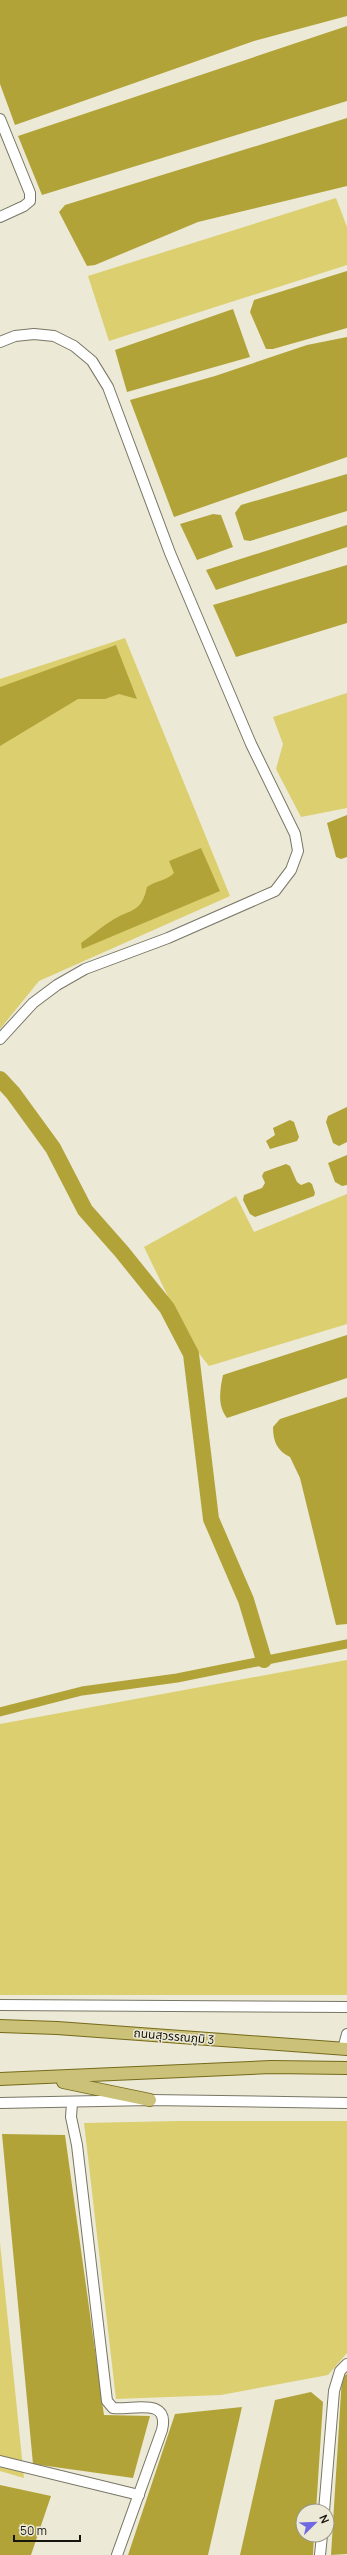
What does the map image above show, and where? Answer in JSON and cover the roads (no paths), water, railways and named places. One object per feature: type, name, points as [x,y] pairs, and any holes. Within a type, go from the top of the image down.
[{"type":"main road","name":"ถนนสุวรรณภูมิ 3","points":[[0,2026],[85,2030],[345,2049]]},
{"type":"main road","points":[[0,2079],[46,2079],[264,2068],[347,2068]]},
{"type":"main road","points":[[46,2079],[150,2100]]},
{"type":"street","points":[[0,119],[30,193],[30,201],[24,206],[0,217]]},
{"type":"street","points":[[0,342],[15,336],[34,334],[54,336],[74,346],[92,361],[108,387],[170,553],[251,744],[295,834],[298,851],[291,870],[275,891],[168,938],[85,968],[57,985],[33,1003],[0,1039]]},
{"type":"street","points":[[0,2005],[347,2007]]},
{"type":"street","points":[[345,2049],[347,2034]]},
{"type":"street","points":[[0,2103],[72,2103],[150,2100],[347,2103]]},
{"type":"street","points":[[72,2103],[71,2117],[77,2145],[107,2401],[113,2408],[155,2408],[161,2412],[164,2417],[162,2430],[117,2555]]},
{"type":"street","points":[[325,2503],[334,2391],[340,2371],[347,2364]]},
{"type":"street","points":[[0,2461],[139,2495]]},
{"type":"street","points":[[320,2555],[321,2543]]},
{"type":"waterway","points":[[0,1079],[13,1093],[53,1148],[85,1210],[122,1252],[167,1308],[191,1354],[211,1519],[246,1600],[264,1660]]},
{"type":"waterway","points":[[0,1712],[82,1691],[177,1678],[347,1644]]}]
